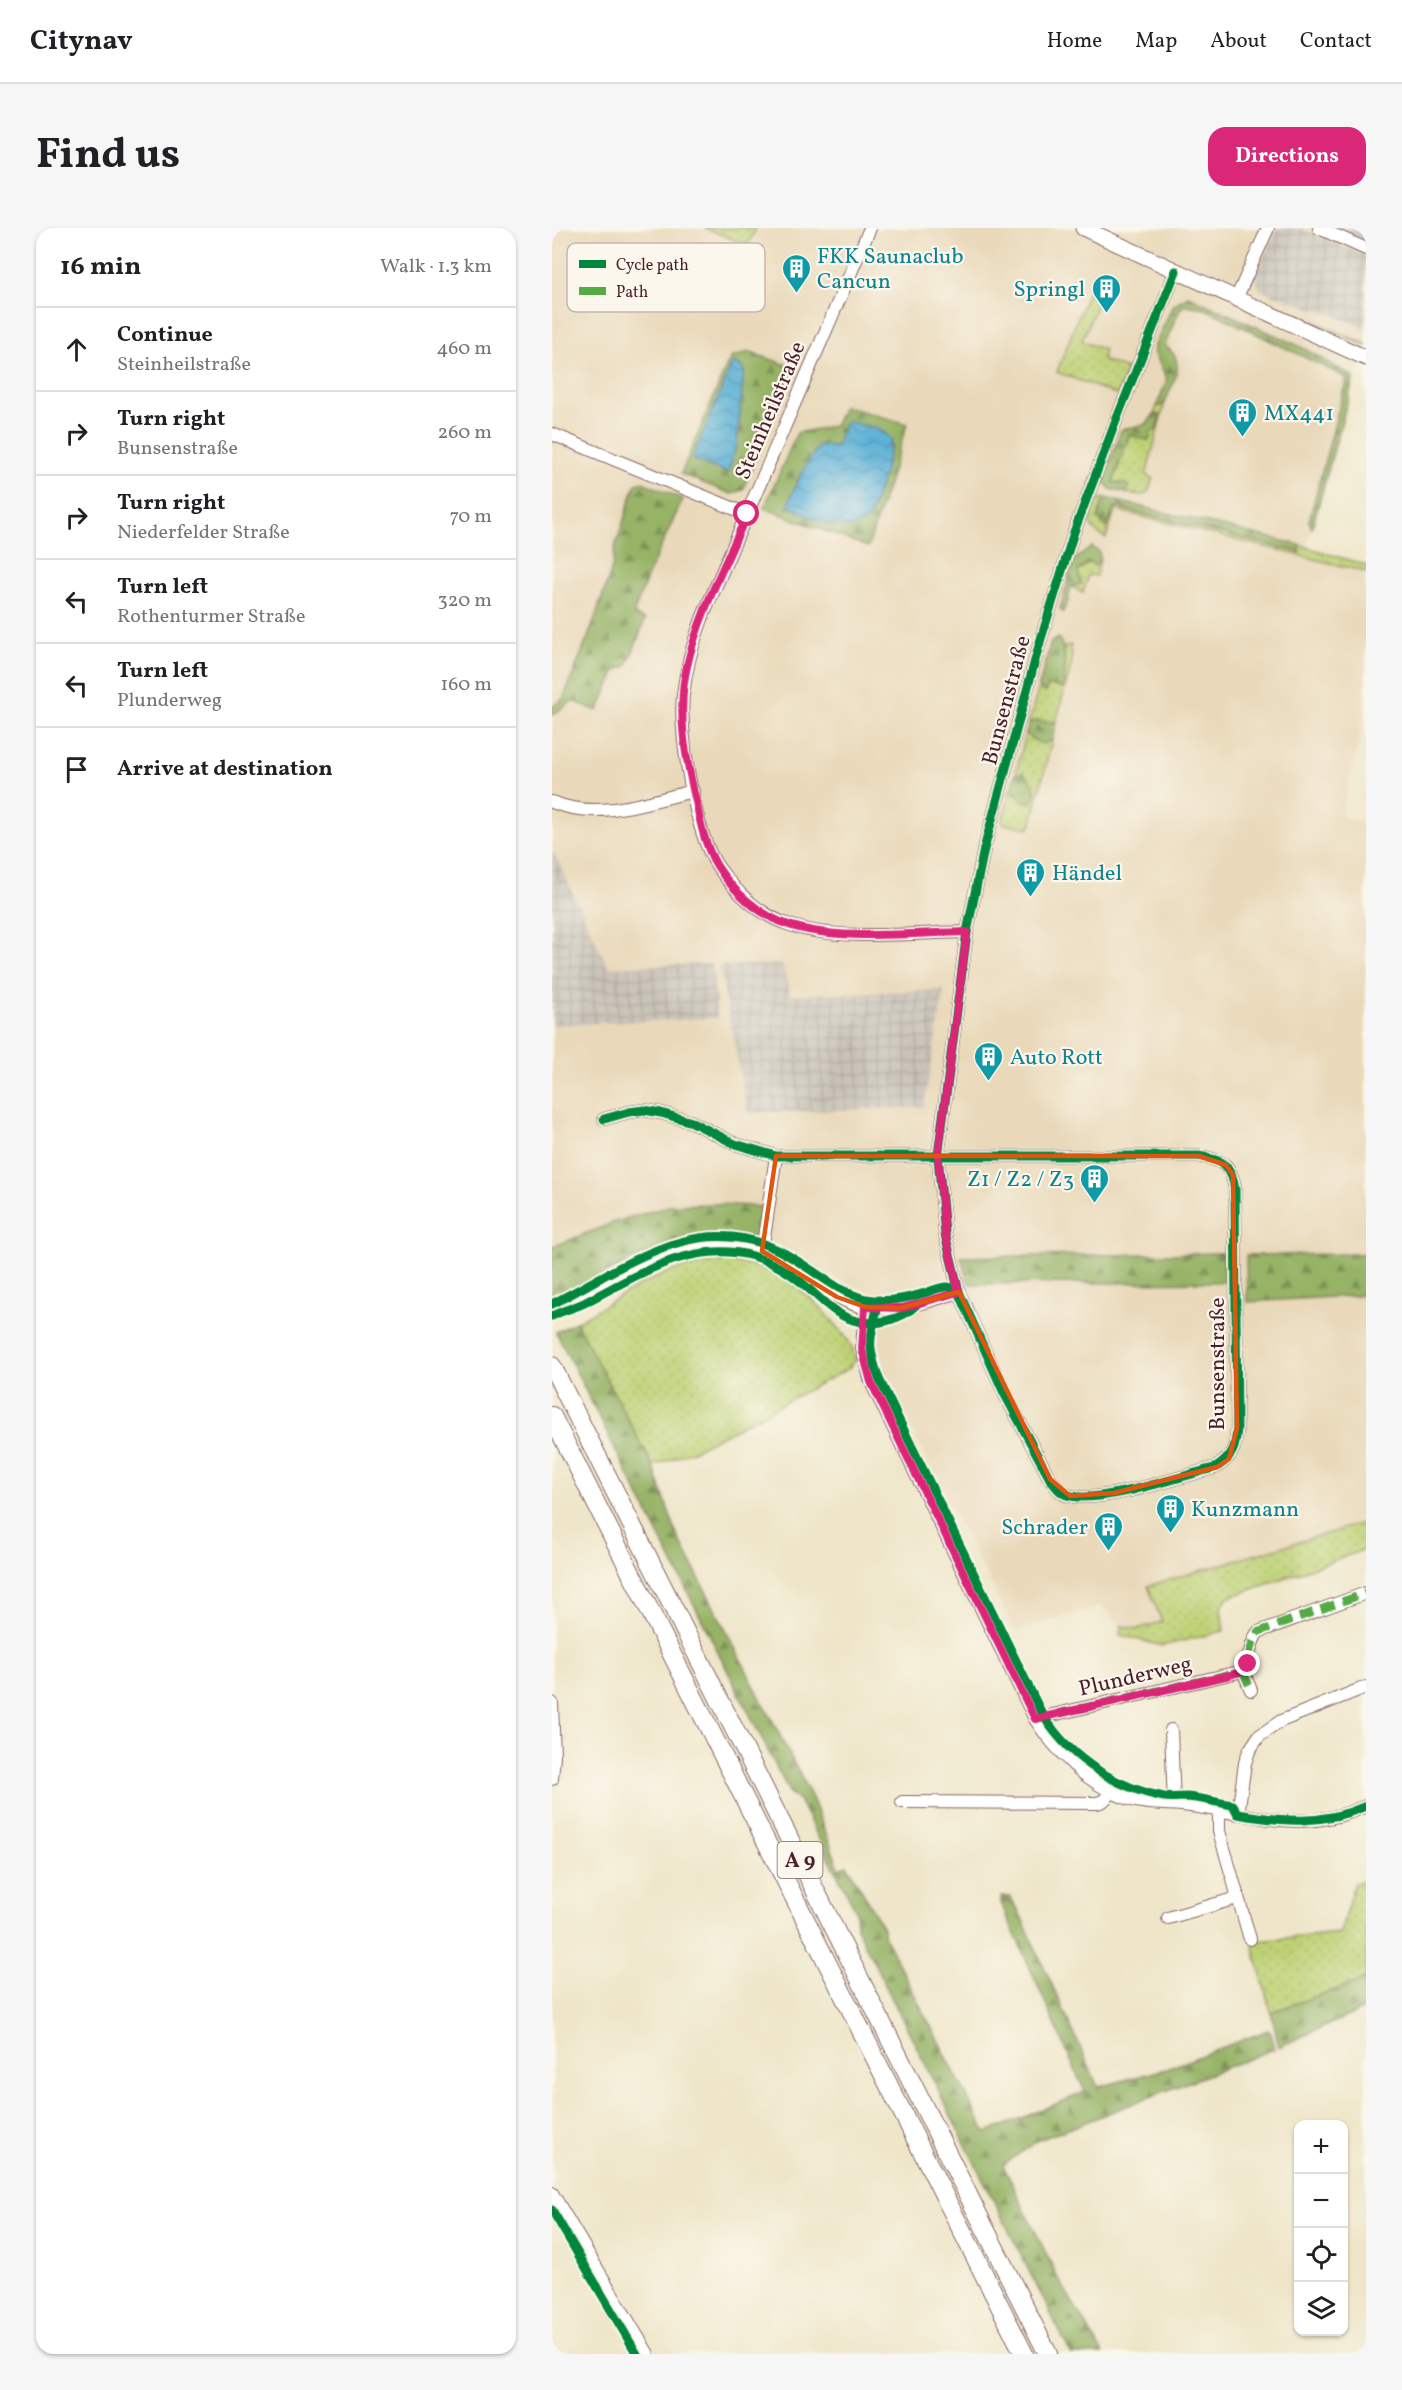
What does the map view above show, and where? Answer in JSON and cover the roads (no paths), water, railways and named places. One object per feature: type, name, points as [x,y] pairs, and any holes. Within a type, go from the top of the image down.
[{"type":"highway","name":"A 9","points":[[552,1366],[1048,2354]]},
{"type":"highway","name":"A 9","points":[[552,1416],[1024,2354]]},
{"type":"main road","points":[[1083,228],[1366,358]]},
{"type":"street","name":"Steinheilstraße","points":[[870,228],[703,616],[686,669],[682,724],[685,756],[702,830],[717,866],[734,887],[765,914],[785,924],[821,933],[967,932]]},
{"type":"street","points":[[1236,299],[1268,228]]},
{"type":"street","points":[[1319,228],[1366,249]]},
{"type":"street","name":"Bunsenstraße","points":[[938,1156],[1199,1156],[1214,1159],[1226,1165],[1233,1175],[1235,1190],[1237,1428],[1234,1450],[1229,1459],[1217,1467],[1114,1493],[1070,1496],[1058,1490],[1004,1393],[959,1292],[945,1234],[938,1156],[967,932],[984,849],[1040,642],[1065,563],[1117,418],[1176,271]]},
{"type":"street","points":[[552,434],[747,514]]},
{"type":"street","points":[[552,802],[582,810],[601,811],[693,791]]},
{"type":"street","points":[[604,1119],[644,1110],[676,1116],[735,1144],[776,1156],[938,1156]]},
{"type":"street","points":[[762,1251],[776,1156]]},
{"type":"street","points":[[555,1309],[664,1254],[695,1246],[726,1244],[762,1251],[794,1268],[837,1297],[865,1307],[902,1308],[959,1292]]},
{"type":"street","points":[[865,1307],[862,1349],[867,1372],[1035,1719],[1045,1734],[1071,1761],[1112,1792],[1136,1801],[1174,1804],[1276,1821],[1310,1821],[1349,1814],[1366,1806]]},
{"type":"street","points":[[1251,1690],[1243,1671],[1248,1664],[1251,1641],[1258,1632],[1366,1593]]},
{"type":"street","name":"Plunderweg","points":[[1035,1719],[1243,1671]]},
{"type":"street","points":[[1238,1814],[1245,1763],[1249,1751],[1259,1736],[1281,1721],[1366,1687]]},
{"type":"street","points":[[552,1704],[554,1756],[552,1779]]},
{"type":"street","points":[[1172,1730],[1174,1804]]},
{"type":"street","points":[[902,1802],[1097,1803],[1103,1801],[1112,1792]]},
{"type":"street","points":[[1219,1811],[1219,1831],[1250,1939]]},
{"type":"street","points":[[1168,1918],[1237,1898]]},
{"type":"street","points":[[552,2193],[648,2354]]},
{"type":"water","points":[[733,362],[744,369],[737,444],[728,473],[692,459]]},
{"type":"water","points":[[846,421],[880,429],[892,440],[884,474],[869,518],[856,527],[829,525],[788,506],[797,482],[819,445],[836,446]]},
{"type":"place","name":"FKK Saunaclub Cancun","points":[[796,294]]},
{"type":"place","name":"Springl","points":[[1106,314]]},
{"type":"place","name":"MX441","points":[[1243,438]]},
{"type":"place","name":"Händel","points":[[1031,898]]},
{"type":"place","name":"Auto Rott","points":[[989,1082]]},
{"type":"place","name":"Z1 / Z2 / Z3","points":[[1095,1204]]},
{"type":"place","name":"Kunzmann","points":[[1170,1534]]},
{"type":"place","name":"Schrader","points":[[1109,1552]]}]
